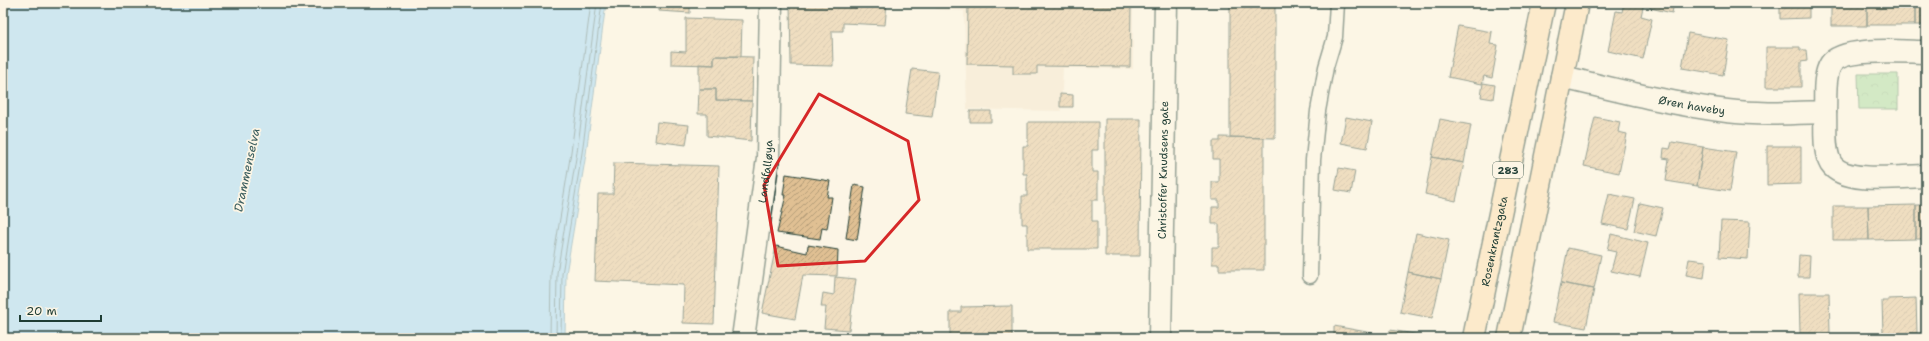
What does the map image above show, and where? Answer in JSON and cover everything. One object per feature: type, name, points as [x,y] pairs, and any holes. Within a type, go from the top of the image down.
[{"type":"main road","name":"Rosenkrantzgata","points":[[1474,338],[1544,3]]},
{"type":"main road","points":[[1509,338],[1577,3]]},
{"type":"street","name":"Landfalløya","points":[[743,338],[768,158],[771,3]]},
{"type":"street","name":"Christoffer Knudsens gate","points":[[1160,338],[1166,3]]},
{"type":"street","points":[[1926,52],[1868,52],[1848,54],[1838,58],[1831,64],[1827,78],[1825,112],[1827,153],[1831,164],[1838,171],[1847,176],[1861,177],[1926,176]]},
{"type":"street","name":"Øren haveby","points":[[1562,77],[1664,101],[1728,111],[1766,114],[1825,112]]},
{"type":"lane","points":[[1310,276],[1314,154],[1318,111],[1326,67],[1335,36],[1337,3]]},
{"type":"highlighted area","points":[[819,94],[908,141],[919,200],[865,261],[778,266],[764,185]]},
{"type":"shaded area","points":[[936,3],[1133,3],[1133,69],[1063,68],[1061,111],[967,109],[964,11],[936,9]]},
{"type":"green space","points":[[1858,74],[1898,74],[1898,109],[1859,109]]},
{"type":"water","name":"Drammenselva","points":[[3,3],[606,3],[586,154],[566,274],[565,338],[3,338]]},
{"type":"building","points":[[659,3],[690,3],[690,13],[659,11]]},
{"type":"building","points":[[790,3],[887,3],[885,25],[843,23],[843,31],[832,31],[833,66],[791,65]]},
{"type":"building","points":[[968,3],[1036,3],[1036,5],[1131,6],[1130,67],[1037,66],[1037,74],[1013,74],[1013,65],[967,64]]},
{"type":"building","points":[[1624,3],[1644,3],[1641,16],[1652,19],[1643,59],[1608,51],[1616,11],[1622,12]]},
{"type":"building","points":[[1651,3],[1674,3],[1672,13],[1650,8]]},
{"type":"building","points":[[1780,3],[1809,3],[1809,18],[1780,19]]},
{"type":"building","points":[[1831,3],[1867,3],[1867,26],[1831,26]]},
{"type":"building","points":[[1867,3],[1915,3],[1915,25],[1867,25]]},
{"type":"building","points":[[1915,3],[1926,3],[1926,25],[1915,25]]},
{"type":"building","points":[[1230,5],[1275,5],[1275,138],[1230,137]]},
{"type":"building","points":[[686,18],[742,20],[741,56],[714,56],[714,65],[671,64],[671,51],[686,52]]},
{"type":"building","points":[[1458,26],[1492,32],[1490,44],[1498,45],[1492,78],[1484,76],[1482,84],[1448,77]]},
{"type":"building","points":[[1688,33],[1729,40],[1723,75],[1682,68]]},
{"type":"building","points":[[1766,47],[1800,47],[1800,50],[1806,50],[1807,61],[1801,62],[1801,87],[1766,87]]},
{"type":"building","points":[[714,56],[753,57],[752,101],[716,100],[716,89],[699,89],[699,64],[714,65]]},
{"type":"building","points":[[912,69],[938,72],[932,117],[905,114]]},
{"type":"building","points":[[1483,83],[1495,85],[1493,99],[1481,97]]},
{"type":"building","points":[[699,89],[716,89],[716,100],[752,101],[751,141],[707,136],[707,114],[698,114]]},
{"type":"building","points":[[1060,94],[1073,95],[1073,107],[1060,107]]},
{"type":"building","points":[[970,111],[991,111],[991,122],[970,122]]},
{"type":"building","points":[[1346,117],[1372,122],[1367,148],[1341,143]]},
{"type":"building","points":[[1595,117],[1620,122],[1618,132],[1627,134],[1619,173],[1584,166]]},
{"type":"building","points":[[1105,119],[1141,119],[1140,256],[1105,256]]},
{"type":"building","points":[[1440,119],[1471,125],[1464,163],[1432,157]]},
{"type":"building","points":[[657,122],[689,125],[686,145],[655,141]]},
{"type":"building","points":[[1028,122],[1098,122],[1098,150],[1092,150],[1092,172],[1098,172],[1098,200],[1092,200],[1092,221],[1097,221],[1097,249],[1027,249],[1027,224],[1022,224],[1022,196],[1027,196],[1027,174],[1023,174],[1023,146],[1028,146]]},
{"type":"building","points":[[1220,137],[1264,138],[1264,270],[1219,270],[1219,264],[1212,264],[1212,247],[1219,247],[1219,224],[1212,224],[1212,207],[1219,207],[1219,200],[1212,200],[1212,182],[1219,182],[1219,159],[1213,159],[1213,141],[1220,141]]},
{"type":"building","points":[[1672,142],[1703,147],[1697,186],[1666,181],[1669,159],[1663,158],[1664,148],[1670,149]]},
{"type":"building","points":[[1767,146],[1801,146],[1801,184],[1767,185]]},
{"type":"building","points":[[1703,147],[1736,152],[1730,191],[1697,186]]},
{"type":"building","points":[[1432,157],[1464,163],[1456,201],[1425,194]]},
{"type":"building","points":[[614,163],[719,166],[714,324],[683,323],[684,285],[595,281],[598,194],[613,194]]},
{"type":"building","points":[[1339,168],[1355,171],[1351,193],[1335,190]]},
{"type":"building","points":[[786,174],[830,181],[827,197],[832,197],[827,229],[822,228],[820,239],[777,233],[786,195],[783,195]]},
{"type":"building","points":[[854,185],[865,187],[857,240],[846,238]]},
{"type":"building","points":[[1609,194],[1635,199],[1628,229],[1602,224]]},
{"type":"building","points":[[1640,203],[1663,208],[1656,236],[1634,231]]},
{"type":"building","points":[[1916,205],[1916,239],[1869,240],[1868,206]]},
{"type":"building","points":[[1916,205],[1926,205],[1926,239],[1916,239]]},
{"type":"building","points":[[1833,206],[1868,206],[1869,240],[1833,240]]},
{"type":"building","points":[[1721,221],[1750,222],[1748,259],[1719,257]]},
{"type":"building","points":[[1416,233],[1449,240],[1441,279],[1408,272]]},
{"type":"building","points":[[1611,234],[1648,243],[1640,277],[1611,271],[1616,252],[1607,250]]},
{"type":"building","points":[[808,245],[838,250],[837,276],[803,275],[795,319],[762,313],[776,246],[807,253]]},
{"type":"building","points":[[1568,248],[1601,255],[1594,289],[1561,283]]},
{"type":"building","points":[[1799,255],[1810,256],[1809,277],[1798,277]]},
{"type":"building","points":[[1689,259],[1706,261],[1704,278],[1686,275]]},
{"type":"building","points":[[1408,272],[1441,279],[1432,318],[1400,312]]},
{"type":"building","points":[[835,277],[856,279],[849,330],[824,328],[826,307],[821,307],[823,293],[834,295]]},
{"type":"building","points":[[1561,283],[1594,289],[1586,328],[1553,322]]},
{"type":"building","points":[[1799,293],[1829,293],[1830,333],[1800,333]]},
{"type":"building","points":[[1916,298],[1917,333],[1883,334],[1882,301],[1888,301],[1888,299]]},
{"type":"building","points":[[1012,306],[1012,338],[950,338],[950,312],[961,312],[961,307]]},
{"type":"building","points":[[1334,326],[1389,336],[1390,330],[1421,335],[1420,338],[1327,338],[1327,336],[1334,336]]},
{"type":"building","points":[[1066,334],[1080,335],[1080,338],[1066,338]]},
{"type":"building","points":[[1746,334],[1746,338],[1733,338],[1732,335]]}]
